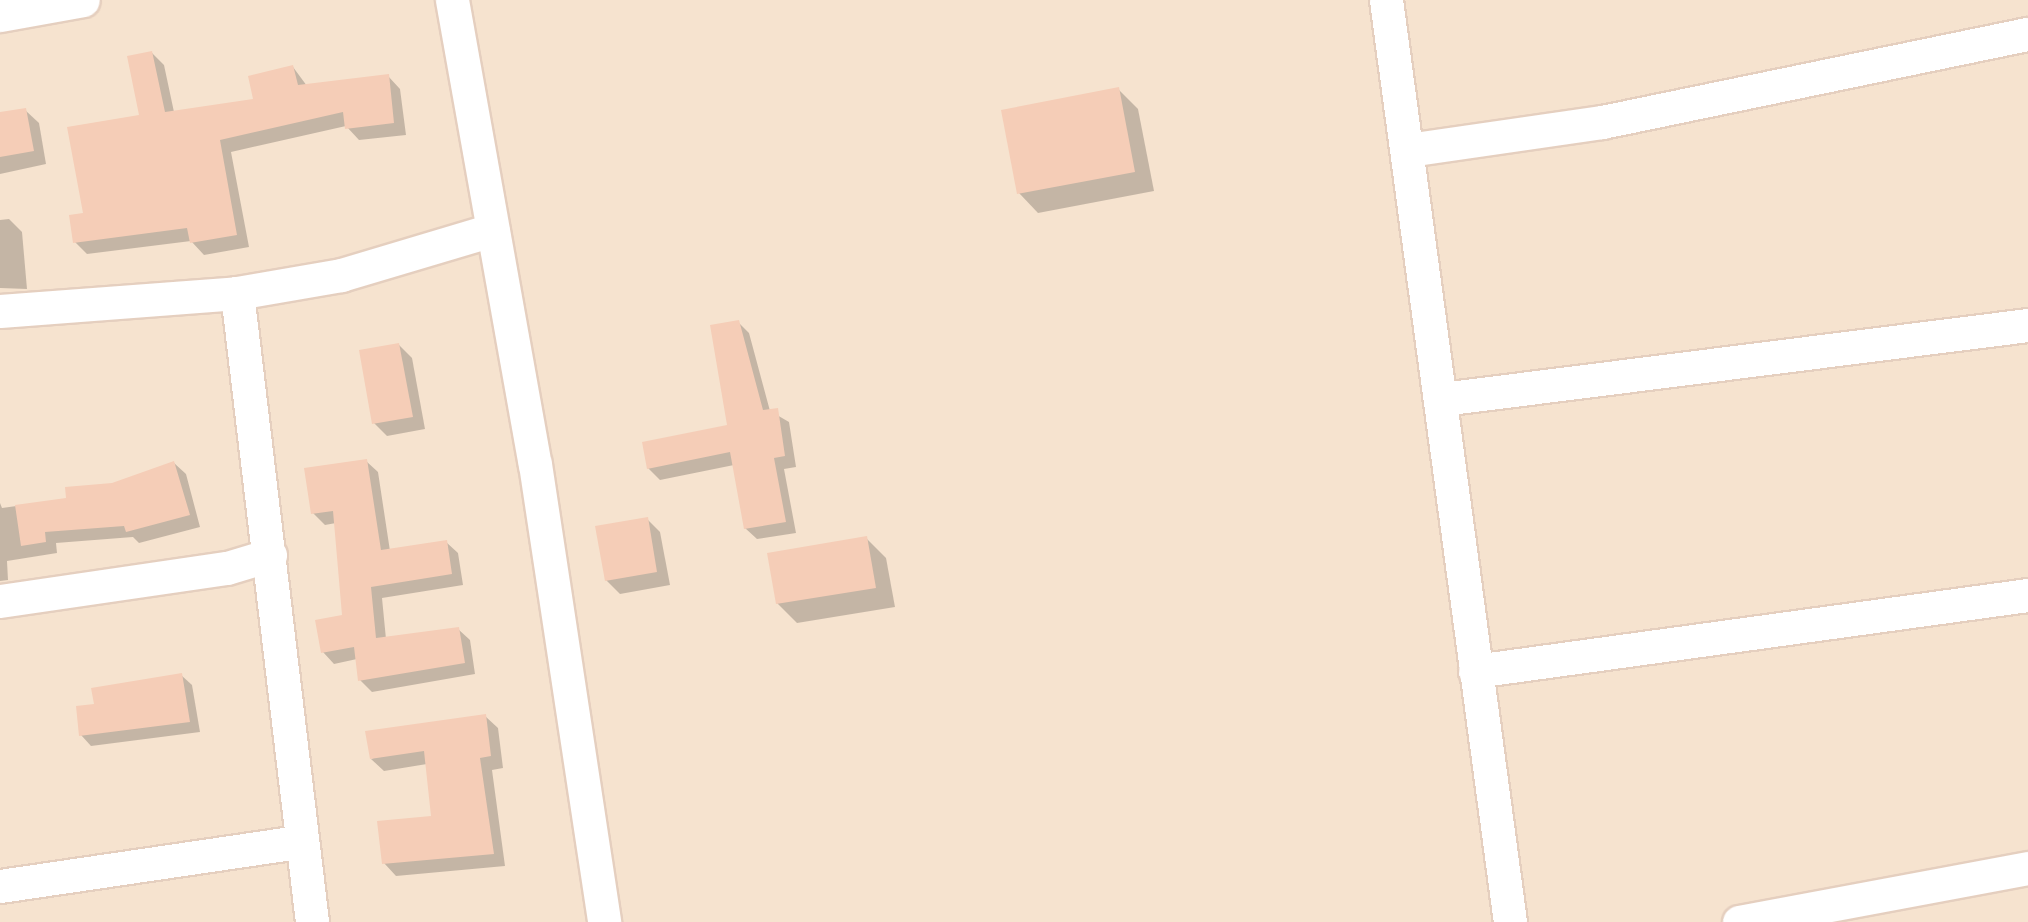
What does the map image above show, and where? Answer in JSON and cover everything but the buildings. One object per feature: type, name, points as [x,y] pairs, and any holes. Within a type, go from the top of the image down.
[{"type":"street","points":[[0,15],[83,0]]},
{"type":"street","points":[[452,0],[604,922]]},
{"type":"street","points":[[1386,0],[1442,399],[1475,671],[1510,922]]},
{"type":"street","points":[[1408,150],[1602,122],[2028,34]]},
{"type":"street","points":[[0,310],[237,293],[341,275],[492,230]]},
{"type":"street","points":[[237,293],[270,555],[299,842],[312,922]]},
{"type":"street","points":[[1442,399],[2028,325]]},
{"type":"street","points":[[0,601],[227,568],[270,555]]},
{"type":"street","points":[[1475,671],[2028,595]]},
{"type":"street","points":[[0,886],[299,842]]},
{"type":"street","points":[[1739,922],[2028,868]]},
{"type":"shaded area","points":[[0,0],[2028,0],[2028,922],[0,922]]}]
